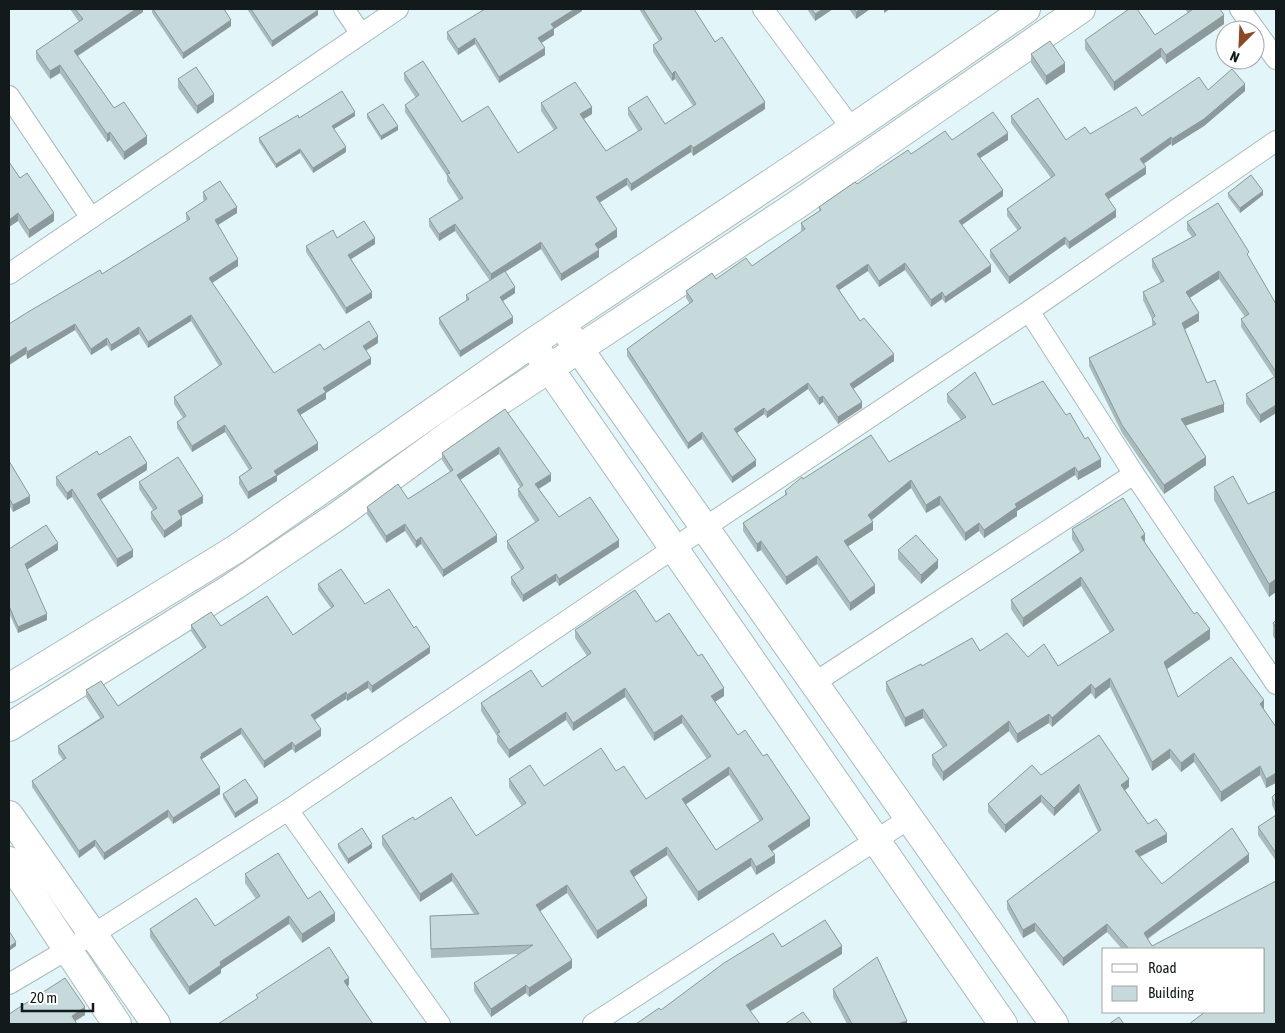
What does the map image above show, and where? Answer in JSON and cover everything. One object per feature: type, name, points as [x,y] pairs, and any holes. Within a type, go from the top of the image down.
[{"type":"street","points":[[344,9],[361,34]]},
{"type":"street","points":[[9,274],[398,9]]},
{"type":"street","points":[[763,9],[852,129]]},
{"type":"street","points":[[9,688],[236,549],[532,343],[852,129],[1026,9]]},
{"type":"street","points":[[9,727],[234,586],[339,515],[456,430],[580,350],[795,206],[1081,9]]},
{"type":"street","points":[[1240,9],[1276,60]]},
{"type":"street","points":[[9,96],[91,218]]},
{"type":"street","points":[[9,984],[92,935],[288,810],[674,548],[1029,311],[1276,141]]},
{"type":"street","points":[[1029,311],[1134,474],[1276,684]]},
{"type":"street","points":[[562,324],[1047,1014],[1015,1024]]},
{"type":"street","points":[[532,343],[1003,1024]]},
{"type":"street","points":[[814,683],[1134,474]]},
{"type":"street","points":[[288,810],[440,1024]]},
{"type":"street","points":[[9,815],[156,1024]]},
{"type":"street","points":[[593,1024],[910,818]]},
{"type":"street","points":[[9,861],[117,1024]]},
{"type":"building","points":[[75,9],[136,9],[74,51],[114,108],[124,102],[147,136],[124,152],[110,132],[107,134],[60,65],[50,71],[36,51],[83,19]]},
{"type":"building","points":[[153,9],[224,9],[231,20],[183,53]]},
{"type":"building","points":[[251,9],[317,9],[318,10],[272,41]]},
{"type":"building","points":[[485,9],[575,9],[551,24],[554,28],[538,38],[545,48],[499,77],[475,38],[458,49],[447,32]]},
{"type":"building","points":[[643,9],[694,9],[715,42],[722,37],[765,102],[693,148],[691,145],[631,184],[627,178],[596,197],[617,229],[595,244],[599,250],[561,274],[541,242],[491,274],[455,224],[439,234],[429,219],[463,198],[447,174],[450,173],[405,105],[419,95],[404,73],[423,61],[462,122],[488,106],[518,153],[557,128],[541,103],[575,82],[592,107],[580,114],[606,151],[642,129],[628,108],[647,96],[665,124],[696,104],[675,71],[672,74],[653,45],[662,39]]},
{"type":"building","points":[[812,9],[823,9],[815,14]]},
{"type":"building","points":[[1129,9],[1137,9],[1155,35],[1192,9],[1220,9],[1224,15],[1166,55],[1161,48],[1114,82],[1085,40]]},
{"type":"building","points":[[1050,41],[1065,63],[1046,76],[1031,54]]},
{"type":"building","points":[[196,67],[214,94],[197,106],[178,79]]},
{"type":"building","points":[[1231,70],[1245,84],[1204,119],[1172,139],[1171,137],[1140,159],[1146,167],[1105,194],[1116,210],[1069,242],[1065,237],[1009,277],[990,250],[1021,228],[1007,209],[1055,175],[1011,116],[1038,98],[1066,140],[1085,127],[1090,134],[1136,107],[1142,116],[1199,77],[1208,90]]},
{"type":"building","points":[[342,91],[355,112],[332,126],[346,147],[313,168],[300,149],[276,164],[259,138],[298,115],[299,118]]},
{"type":"building","points":[[383,104],[398,126],[381,136],[367,114]]},
{"type":"building","points":[[993,112],[1008,133],[977,154],[1003,190],[959,221],[991,265],[945,297],[942,292],[931,300],[905,263],[879,281],[868,264],[836,286],[860,321],[864,318],[894,354],[850,384],[862,402],[838,417],[823,396],[819,398],[808,383],[767,412],[764,408],[734,429],[756,460],[732,477],[702,432],[688,443],[627,349],[693,301],[686,291],[712,273],[716,279],[746,258],[752,266],[805,229],[801,223],[821,210],[819,207],[855,182],[857,184],[908,150],[911,154],[945,131],[952,140]]},
{"type":"building","points":[[9,162],[20,178],[27,173],[54,213],[29,230],[18,213],[9,220]]},
{"type":"building","points":[[1251,175],[1263,191],[1240,208],[1228,193]]},
{"type":"building","points":[[220,181],[237,207],[215,220],[238,259],[209,278],[274,373],[320,344],[324,350],[369,321],[378,336],[363,346],[371,358],[323,388],[326,392],[297,410],[318,443],[274,471],[277,475],[248,492],[239,477],[252,468],[225,425],[192,446],[177,422],[186,416],[174,397],[222,364],[191,315],[148,342],[139,327],[111,345],[107,338],[91,349],[75,324],[27,352],[26,347],[9,358],[9,324],[100,270],[102,274],[190,219],[186,213],[207,199],[203,192]]},
{"type":"building","points":[[1218,203],[1249,252],[1247,254],[1276,304],[1276,372],[1241,319],[1249,314],[1219,271],[1186,292],[1199,313],[1182,323],[1207,383],[1215,380],[1224,404],[1181,419],[1206,457],[1164,485],[1122,425],[1089,358],[1156,324],[1152,319],[1155,316],[1143,292],[1164,281],[1152,259],[1196,235],[1187,222]]},
{"type":"building","points":[[364,221],[375,238],[348,255],[372,292],[346,308],[306,246],[333,230],[337,238]]},
{"type":"building","points":[[505,271],[515,287],[500,297],[513,317],[460,351],[439,318],[469,299],[466,295]]},
{"type":"building","points":[[975,372],[993,405],[1043,381],[1066,415],[1070,413],[1085,439],[1088,437],[1101,459],[1078,472],[1075,467],[1015,504],[1017,507],[984,530],[979,523],[965,533],[940,496],[926,505],[911,480],[868,515],[873,522],[844,541],[875,585],[850,603],[817,556],[786,577],[761,541],[757,544],[743,523],[787,494],[785,491],[802,477],[803,479],[871,435],[889,462],[966,417],[947,394]]},
{"type":"building","points":[[1276,376],[1276,405],[1260,415],[1246,394]]},
{"type":"building","points":[[505,409],[551,474],[535,484],[559,517],[590,497],[619,540],[559,579],[556,574],[523,595],[511,577],[524,568],[507,541],[539,520],[518,489],[523,485],[499,447],[457,475],[497,535],[443,570],[421,537],[416,541],[405,524],[386,536],[367,507],[398,484],[408,499],[453,470],[442,453]]},
{"type":"building","points":[[130,436],[147,463],[97,494],[133,550],[117,559],[72,489],[67,493],[56,477],[97,451],[99,455]]},
{"type":"building","points":[[178,457],[203,496],[178,511],[182,518],[164,531],[151,512],[157,508],[139,482]]},
{"type":"building","points":[[9,461],[30,496],[13,505],[9,498]]},
{"type":"building","points":[[1233,476],[1248,504],[1276,491],[1276,579],[1269,584],[1214,487]]},
{"type":"building","points":[[1123,498],[1145,534],[1141,537],[1194,614],[1197,612],[1210,629],[1164,662],[1178,697],[1231,657],[1264,700],[1260,704],[1276,727],[1276,773],[1266,779],[1260,766],[1221,792],[1194,753],[1181,763],[1170,749],[1152,762],[1110,678],[1095,689],[1091,684],[1052,718],[1049,714],[1017,734],[1009,721],[943,772],[932,755],[947,745],[923,709],[905,718],[886,682],[921,664],[922,666],[972,638],[980,651],[1007,633],[1028,657],[1044,644],[1058,666],[1114,630],[1081,577],[1023,618],[1011,600],[1084,550],[1072,529]]},
{"type":"building","points":[[46,525],[58,543],[25,564],[47,614],[18,627],[9,606],[9,549]]},
{"type":"building","points":[[916,535],[938,560],[921,575],[898,550]]},
{"type":"building","points":[[341,569],[365,604],[389,589],[414,628],[416,626],[430,647],[372,686],[368,681],[347,695],[346,692],[311,715],[321,729],[295,746],[292,742],[264,761],[241,728],[201,754],[202,756],[200,757],[220,787],[173,818],[168,810],[104,853],[95,840],[79,851],[32,781],[66,758],[58,746],[104,717],[86,690],[101,681],[118,706],[206,647],[191,625],[211,612],[221,626],[267,596],[293,635],[334,606],[318,584]]},
{"type":"building","points":[[635,590],[656,622],[669,613],[698,656],[702,654],[724,688],[711,696],[738,735],[745,730],[763,756],[767,754],[810,818],[768,846],[775,855],[756,867],[751,858],[698,892],[667,847],[630,871],[647,898],[597,931],[567,885],[536,905],[572,960],[529,988],[526,985],[491,1009],[474,983],[533,945],[431,949],[430,916],[479,914],[452,873],[420,894],[382,836],[413,817],[415,820],[451,797],[476,836],[526,803],[509,779],[530,765],[544,786],[601,748],[616,771],[624,766],[646,799],[711,756],[682,715],[654,733],[625,688],[573,723],[566,712],[509,750],[497,733],[500,732],[481,703],[531,670],[542,687],[591,653],[575,630]],"holes":[[[729,767],[763,819],[716,850],[682,799]]]},
{"type":"building","points":[[1099,735],[1129,779],[1121,785],[1148,824],[1156,819],[1167,834],[1135,851],[1162,884],[1232,828],[1249,854],[1144,933],[1152,946],[1276,881],[1276,1024],[1189,1024],[1204,1013],[1265,1013],[1265,948],[1128,948],[1107,924],[1063,958],[1035,923],[1023,930],[1007,901],[1101,830],[1079,784],[1054,808],[1041,795],[1005,825],[988,804],[1032,765],[1041,775]]},
{"type":"building","points":[[245,779],[258,798],[235,813],[223,794]]},
{"type":"building","points":[[1276,793],[1276,806],[1272,797]]},
{"type":"building","points":[[1276,815],[1276,853],[1258,827]]},
{"type":"building","points":[[362,828],[372,844],[348,859],[338,844]]},
{"type":"building","points":[[278,853],[308,899],[320,891],[335,913],[302,934],[289,916],[220,962],[221,965],[189,987],[150,929],[196,898],[215,926],[260,896],[245,874]]},
{"type":"building","points":[[825,920],[842,946],[746,1005],[760,1024],[636,1024],[659,1008],[661,1010],[724,963],[773,933],[782,947]]},
{"type":"building","points":[[9,931],[16,942],[9,947]]},
{"type":"building","points":[[329,947],[349,978],[344,981],[373,1024],[218,1024],[258,998],[256,995]]},
{"type":"building","points":[[877,957],[907,1021],[897,1024],[852,1024],[833,989]]},
{"type":"building","points":[[65,978],[85,1007],[72,1016],[77,1024],[9,1024],[9,1014]]},
{"type":"building","points":[[803,1012],[812,1024],[785,1024]]},
{"type":"building","points":[[1119,1017],[1124,1024],[1109,1024]]}]
